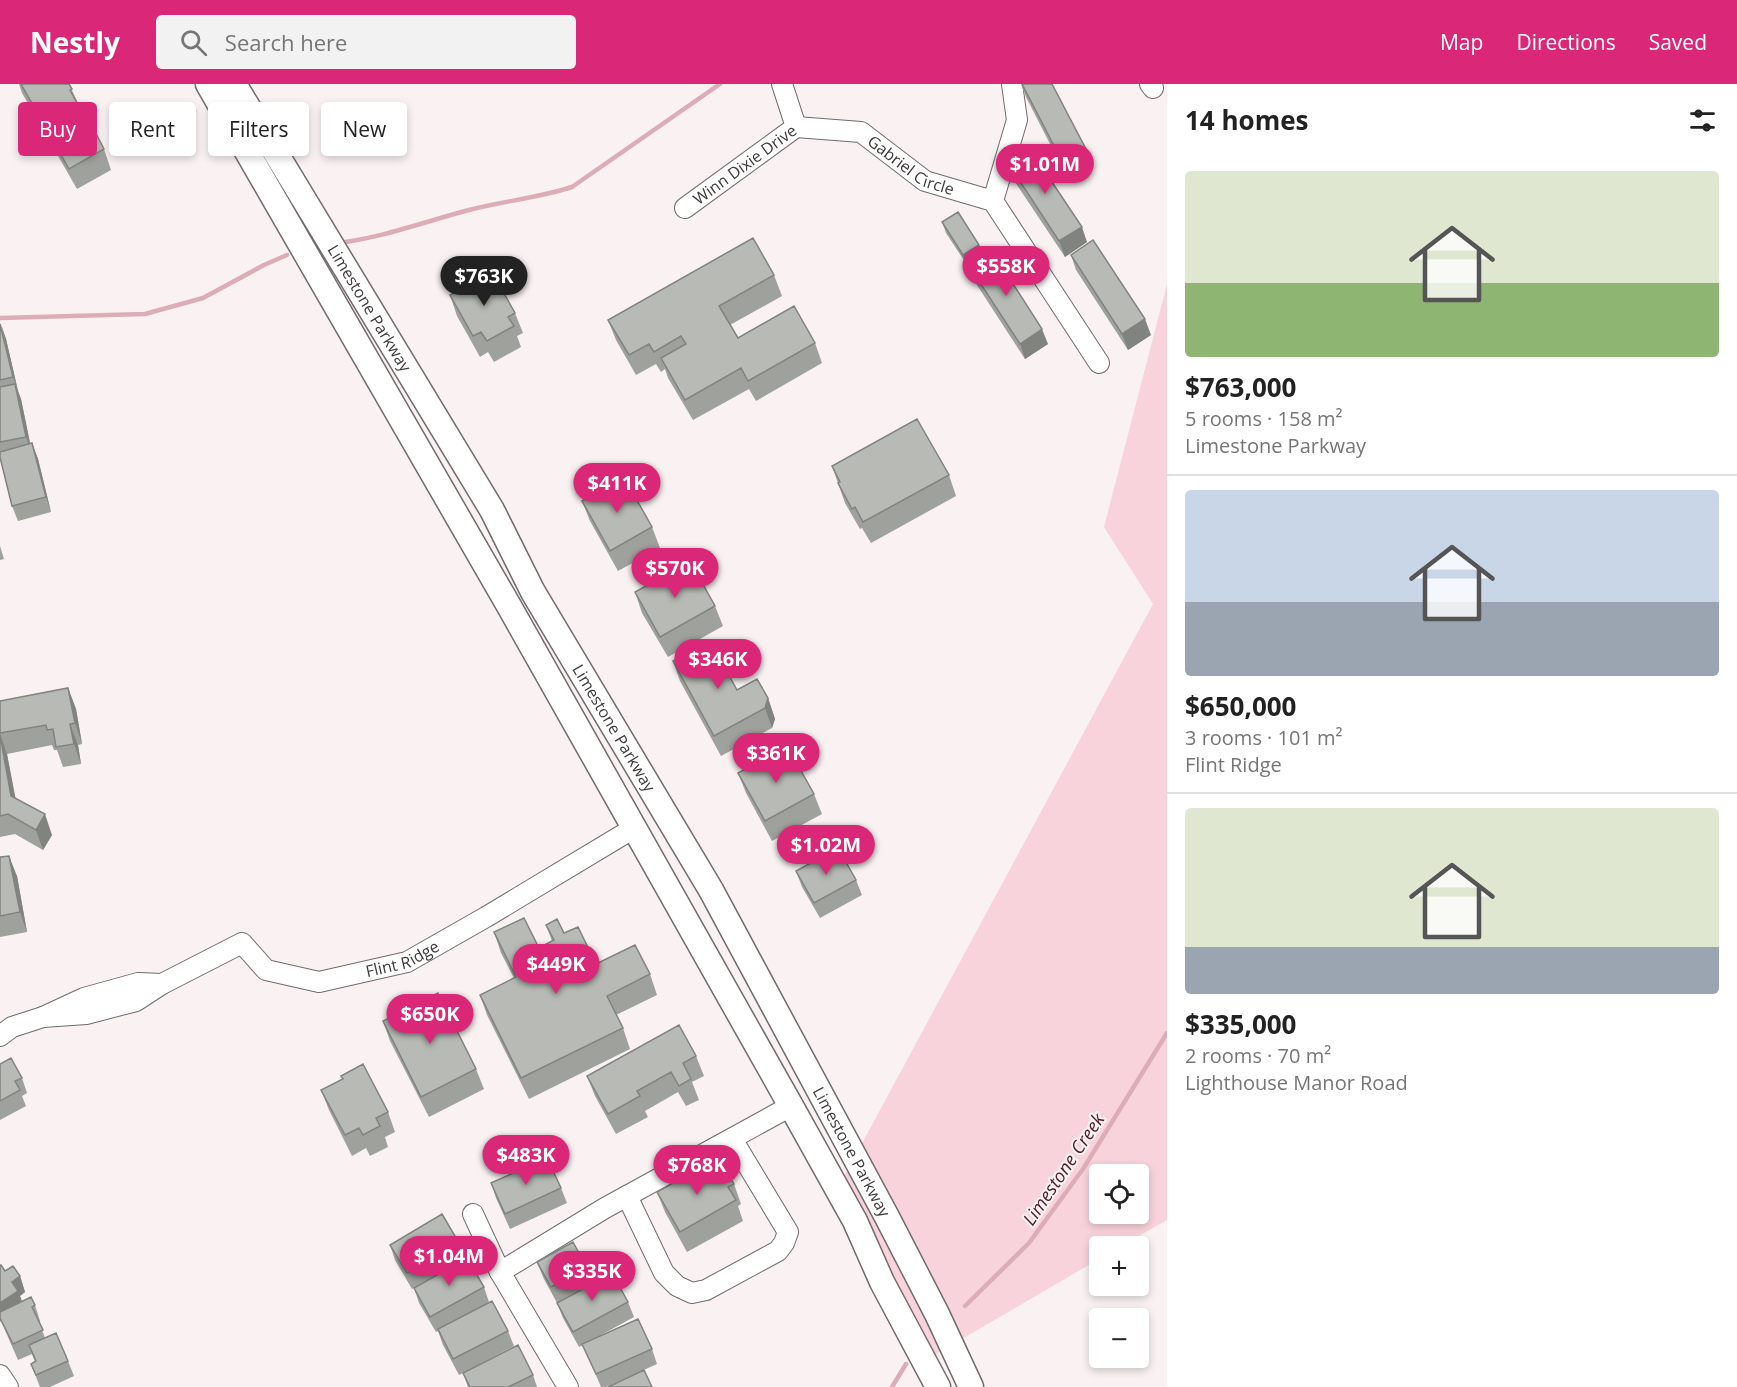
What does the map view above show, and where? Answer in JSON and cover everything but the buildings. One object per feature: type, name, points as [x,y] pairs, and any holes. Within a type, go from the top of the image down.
[{"type":"main road","name":"Limestone Parkway","points":[[208,84],[463,526],[791,1106],[855,1221],[882,1282],[938,1387]]},
{"type":"main road","name":"Limestone Parkway","points":[[234,84],[492,510],[532,592],[711,890],[902,1246],[971,1387]]},
{"type":"main road","points":[[463,526],[492,510]]},
{"type":"main road","points":[[791,1106],[820,1091]]},
{"type":"street","name":"Winn Dixie Drive","points":[[685,208],[796,127],[782,84]]},
{"type":"street","points":[[1012,84],[1017,120],[993,201],[1099,363]]},
{"type":"street","name":"Gabriel Circle","points":[[796,127],[861,132],[925,181],[993,201]]},
{"type":"street","name":"Flint Ridge","points":[[0,1036],[12,1027],[43,1017],[86,1014],[116,998],[136,1001],[162,984],[243,943],[266,970],[319,982],[406,962],[634,828]]},
{"type":"street","points":[[500,1272],[627,1196],[791,1106]]},
{"type":"street","points":[[627,1196],[664,1273],[677,1286],[692,1293],[706,1290],[768,1257],[778,1251],[788,1232],[732,1139]]},
{"type":"street","points":[[473,1214],[500,1272],[568,1387]]},
{"type":"street","points":[[0,1375],[8,1387]]},
{"type":"shaded area","points":[[1167,284],[1167,1220],[1139,1236],[1089,1236],[1089,1265],[933,1356],[839,1186],[1153,604],[1104,527]]},
{"type":"waterway","points":[[345,242],[572,187],[720,84]]},
{"type":"waterway","points":[[0,318],[145,314],[203,298],[287,255]]},
{"type":"waterway","name":"Limestone Creek","points":[[965,1306],[1029,1243],[1083,1169],[1167,1033]]},
{"type":"waterway","name":"Limestone Creek","points":[[892,1387],[906,1364]]}]
